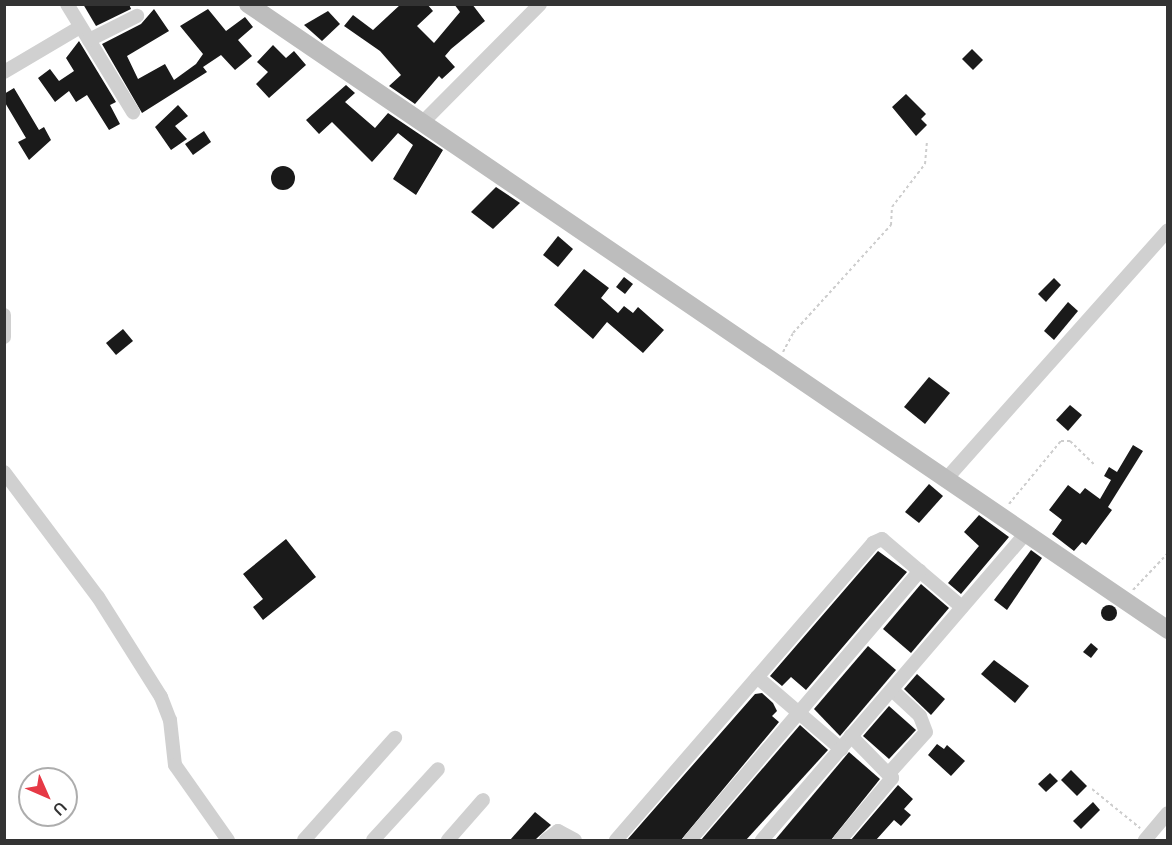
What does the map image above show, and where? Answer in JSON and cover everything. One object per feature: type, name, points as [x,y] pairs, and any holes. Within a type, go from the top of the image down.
[{"type":"main road","points":[[249,4],[1167,630]]},
{"type":"street","points":[[67,4],[133,112]]},
{"type":"street","points":[[423,122],[540,4]]},
{"type":"street","points":[[88,40],[137,16]]},
{"type":"street","points":[[4,72],[80,27]]},
{"type":"street","points":[[947,478],[1167,230]]},
{"type":"street","points":[[4,315],[4,337]]},
{"type":"street","points":[[4,472],[98,597],[161,697],[170,720],[175,765],[228,840]]},
{"type":"street","points":[[762,840],[1026,533]]},
{"type":"street","points":[[616,840],[873,543],[882,539],[962,607]]},
{"type":"street","points":[[690,840],[920,571]]},
{"type":"street","points":[[757,677],[840,749]]},
{"type":"street","points":[[840,840],[890,786],[891,771],[926,732],[920,716],[892,690]]},
{"type":"street","points":[[851,736],[891,771]]},
{"type":"street","points":[[304,840],[395,738]]},
{"type":"street","points":[[373,840],[438,769]]},
{"type":"street","points":[[448,840],[483,801]]},
{"type":"street","points":[[1148,837],[1167,813]]},
{"type":"street","points":[[546,840],[558,831],[575,840]]},
{"type":"path","points":[[776,362],[793,333],[891,225],[892,207],[925,164],[927,142]]},
{"type":"path","points":[[1001,516],[1061,441],[1070,441],[1094,464]]},
{"type":"path","points":[[1121,599],[1167,553]]},
{"type":"path","points":[[1092,789],[1148,837]]},
{"type":"building","points":[[83,4],[129,4],[131,9],[96,26]]},
{"type":"building","points":[[401,4],[427,4],[433,11],[417,26],[434,43],[460,12],[454,4],[472,4],[485,21],[445,56],[455,67],[442,79],[439,76],[415,104],[389,86],[401,75],[380,51],[344,26],[353,15],[373,30]]},
{"type":"building","points":[[154,9],[169,31],[127,56],[138,79],[165,64],[174,80],[196,64],[203,54],[180,26],[208,9],[226,31],[245,17],[253,27],[238,40],[252,56],[235,70],[221,55],[203,67],[207,72],[142,113],[102,44],[141,24]]},
{"type":"building","points":[[328,11],[340,24],[322,41],[304,25]]},
{"type":"building","points":[[79,41],[116,102],[110,105],[120,124],[109,130],[87,95],[76,102],[69,91],[55,102],[38,78],[50,69],[59,81],[74,71],[66,58]]},
{"type":"building","points":[[273,45],[286,58],[294,51],[306,65],[269,98],[256,84],[268,72],[257,62]]},
{"type":"building","points":[[972,49],[983,60],[973,70],[962,59]]},
{"type":"building","points":[[346,85],[355,93],[345,102],[375,128],[388,113],[443,150],[416,195],[393,179],[413,145],[398,133],[372,162],[332,122],[319,134],[306,120]]},
{"type":"building","points":[[14,88],[39,130],[44,127],[51,140],[29,160],[18,142],[26,138],[4,101],[4,94]]},
{"type":"building","points":[[906,94],[926,114],[921,119],[927,125],[916,136],[892,107]]},
{"type":"building","points":[[178,105],[188,116],[175,126],[187,139],[171,150],[155,127]]},
{"type":"building","points":[[204,131],[211,142],[193,155],[185,144]]},
{"type":"building","points":[[283,166],[292,169],[295,178],[292,187],[283,190],[274,187],[271,178],[274,169]]},
{"type":"building","points":[[496,187],[520,203],[493,229],[471,212]]},
{"type":"building","points":[[558,236],[573,249],[558,267],[543,255]]},
{"type":"building","points":[[584,269],[609,288],[601,298],[618,313],[624,306],[633,313],[638,307],[664,330],[643,353],[607,322],[593,339],[554,305]]},
{"type":"building","points":[[624,277],[633,284],[625,294],[616,287]]},
{"type":"building","points":[[1054,278],[1061,285],[1046,302],[1038,294]]},
{"type":"building","points":[[1068,302],[1078,311],[1054,340],[1044,331]]},
{"type":"building","points":[[123,329],[133,341],[116,355],[106,343]]},
{"type":"building","points":[[929,377],[950,393],[925,424],[904,407]]},
{"type":"building","points":[[1070,405],[1082,415],[1068,431],[1056,420]]},
{"type":"building","points":[[1133,445],[1143,451],[1108,507],[1112,510],[1086,545],[1082,542],[1074,551],[1052,534],[1062,520],[1049,510],[1068,485],[1080,494],[1085,488],[1100,499],[1111,480],[1104,476],[1109,467],[1117,472]]},
{"type":"building","points":[[929,484],[943,496],[919,523],[905,512]]},
{"type":"building","points":[[979,515],[1009,537],[961,594],[948,583],[979,546],[964,532]]},
{"type":"building","points":[[286,539],[316,577],[263,620],[253,607],[263,599],[243,574]]},
{"type":"building","points":[[1031,550],[1042,558],[1007,610],[994,600]]},
{"type":"building","points":[[878,551],[907,572],[806,690],[791,677],[782,686],[770,676]]},
{"type":"building","points":[[921,584],[949,608],[911,653],[883,629]]},
{"type":"building","points":[[1109,605],[1115,607],[1117,613],[1115,619],[1109,621],[1103,619],[1101,613],[1103,607]]},
{"type":"building","points":[[1091,643],[1098,649],[1091,658],[1083,652]]},
{"type":"building","points":[[868,646],[896,670],[840,736],[814,709]]},
{"type":"building","points":[[994,660],[1029,686],[1015,703],[981,674]]},
{"type":"building","points":[[917,674],[945,699],[931,715],[904,689]]},
{"type":"building","points":[[762,693],[773,703],[777,711],[772,716],[779,722],[681,840],[627,840],[755,694]]},
{"type":"building","points":[[889,706],[916,730],[889,759],[863,736]]},
{"type":"building","points":[[800,725],[828,750],[746,840],[701,840]]},
{"type":"building","points":[[937,744],[944,749],[947,745],[965,761],[951,776],[928,755]]},
{"type":"building","points":[[849,752],[880,779],[831,840],[775,840]]},
{"type":"building","points":[[1071,770],[1087,786],[1077,796],[1061,780]]},
{"type":"building","points":[[1050,773],[1058,781],[1046,792],[1038,784]]},
{"type":"building","points":[[898,785],[913,799],[904,809],[911,815],[901,826],[894,820],[876,840],[851,840]]},
{"type":"building","points":[[1093,802],[1100,810],[1081,829],[1073,821]]},
{"type":"building","points":[[535,812],[551,825],[535,840],[510,840]]}]
